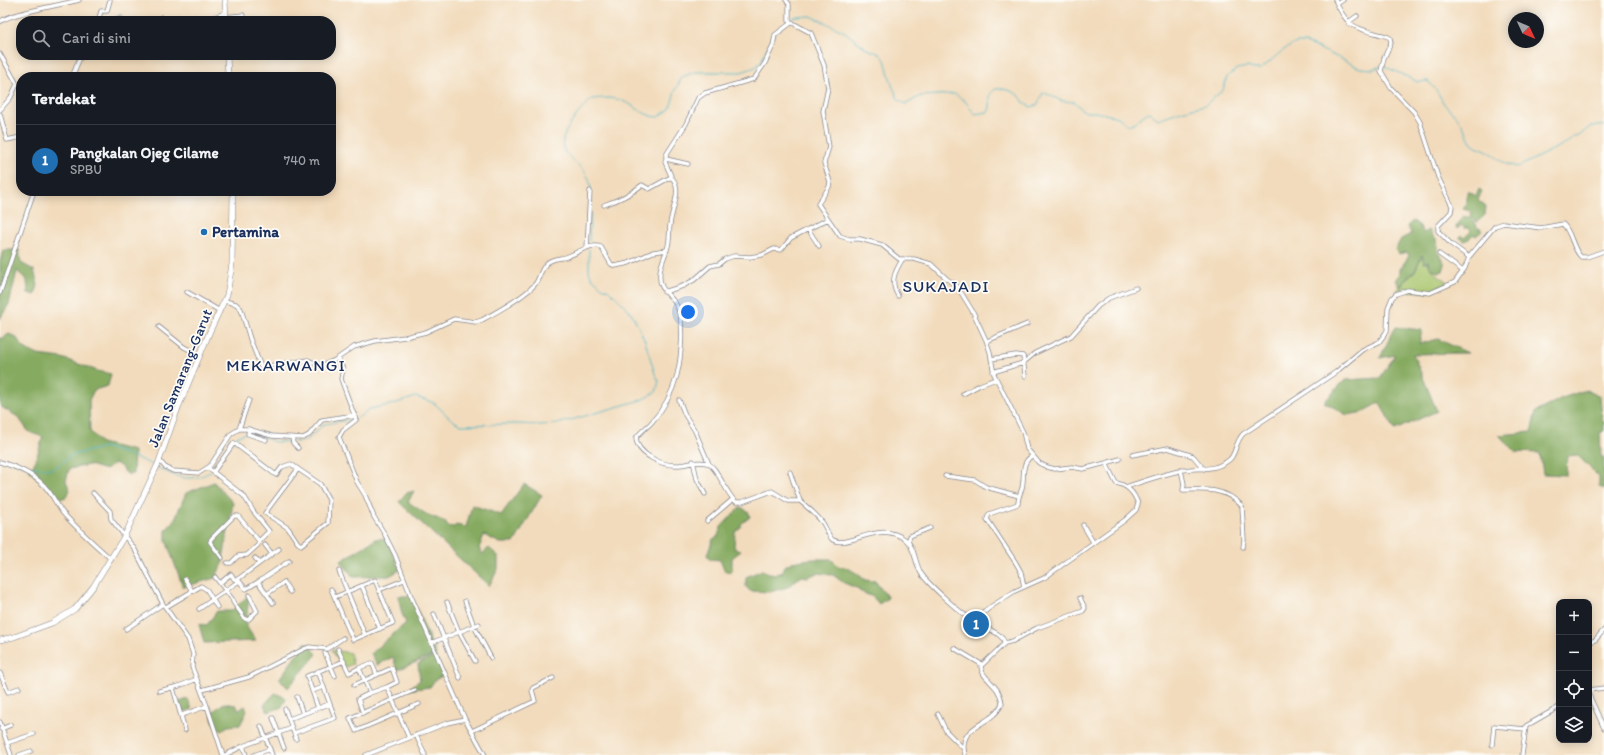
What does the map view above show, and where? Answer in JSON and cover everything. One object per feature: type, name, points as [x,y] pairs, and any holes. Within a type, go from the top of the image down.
[{"type":"main road","points":[[225,0],[225,16]]},
{"type":"main road","points":[[227,60],[228,72]]},
{"type":"main road","name":"Jalan Samarang-Garut","points":[[0,640],[14,637],[52,623],[75,608],[92,589],[125,535],[159,463],[178,408],[225,301],[232,264],[232,196]]},
{"type":"street","points":[[0,22],[21,14],[80,0]]},
{"type":"street","points":[[100,16],[101,11],[107,11],[110,0]]},
{"type":"street","points":[[786,0],[789,3],[790,22]]},
{"type":"street","points":[[1342,0],[1336,2],[1349,24],[1358,29],[1390,37],[1391,43],[1381,71],[1391,88],[1414,112],[1420,122],[1438,177],[1452,206],[1451,212],[1438,226],[1438,231],[1450,244],[1469,257]]},
{"type":"street","points":[[231,16],[243,14]]},
{"type":"street","points":[[1349,24],[1350,21],[1357,16]]},
{"type":"street","points":[[709,464],[693,461],[676,465],[666,463],[646,455],[637,443],[638,436],[651,423],[670,398],[677,374],[681,335],[679,314],[676,306],[664,292],[660,280],[660,271],[667,250],[676,194],[675,182],[665,162],[666,155],[686,124],[698,98],[705,93],[754,79],[774,46],[775,35],[790,22]]},
{"type":"street","points":[[790,22],[805,28],[811,33],[825,68],[828,88],[823,111],[829,147],[824,163],[830,182],[829,187],[818,204],[840,236],[849,239],[860,239],[882,246],[896,258],[902,260],[914,259],[931,264],[946,279],[957,286],[973,312],[987,341],[993,372],[1023,432],[1027,449],[1040,464],[1053,469],[1072,467],[1083,469],[1120,458]]},
{"type":"street","points":[[0,54],[16,82]]},
{"type":"street","points":[[74,72],[79,60]]},
{"type":"street","points":[[0,110],[11,97],[16,86]]},
{"type":"street","points":[[0,114],[7,140],[16,138]]},
{"type":"street","points":[[666,159],[688,164]]},
{"type":"street","points":[[604,205],[619,200],[632,193],[642,185],[651,189],[666,179],[672,178]]},
{"type":"street","points":[[589,247],[590,191]]},
{"type":"street","points":[[0,293],[32,196]]},
{"type":"street","points":[[664,292],[683,286],[694,280],[710,266],[719,264],[725,259],[734,256],[750,257],[762,255],[774,249],[781,250],[791,238],[828,219]]},
{"type":"street","points":[[1126,487],[1181,470],[1213,469],[1230,460],[1237,441],[1243,434],[1336,372],[1362,350],[1383,339],[1387,331],[1388,308],[1392,298],[1396,294],[1408,290],[1425,293],[1436,291],[1455,282],[1463,271],[1469,257],[1492,228],[1498,225],[1504,223],[1541,228],[1563,224],[1581,257],[1587,257],[1604,251]]},
{"type":"street","points":[[808,229],[819,246]]},
{"type":"street","points":[[225,301],[236,304],[241,308],[250,339],[261,367],[308,360],[321,366],[338,358],[354,347],[384,339],[405,337],[426,332],[454,319],[476,322],[482,320],[515,300],[536,284],[547,263],[589,247],[601,247],[611,264],[615,266],[629,263],[653,252],[667,250]]},
{"type":"street","points":[[1439,254],[1463,271]]},
{"type":"street","points":[[898,296],[894,289],[893,283],[896,270],[902,260]]},
{"type":"street","points":[[993,372],[1023,363],[1035,353],[1071,336],[1089,314],[1103,302],[1136,288]]},
{"type":"street","points":[[187,292],[220,310]]},
{"type":"street","points":[[987,341],[1027,324]]},
{"type":"street","points":[[159,327],[184,346],[200,355]]},
{"type":"street","points":[[991,360],[1022,355],[1024,357],[1023,363],[1025,376]]},
{"type":"street","points":[[338,358],[343,369],[341,379],[355,417]]},
{"type":"street","points":[[963,394],[980,385],[996,380]]},
{"type":"street","points":[[159,463],[173,471],[199,473],[209,468],[231,434],[239,429],[249,400]]},
{"type":"street","points":[[679,400],[685,416],[695,431],[709,464],[736,502],[742,502],[772,491],[788,502],[800,501]]},
{"type":"street","points":[[239,429],[292,440],[305,437],[322,420],[355,417]]},
{"type":"street","points":[[355,417],[343,430],[339,437],[357,482],[368,499],[374,517],[384,533],[465,719],[485,755]]},
{"type":"street","points":[[249,431],[266,440]]},
{"type":"street","points":[[292,440],[298,448]]},
{"type":"street","points":[[214,471],[234,443],[276,474],[282,467],[291,464],[320,484],[329,500],[328,523],[301,545],[298,544],[288,528],[265,513]]},
{"type":"street","points":[[1132,455],[1168,448],[1193,456],[1204,469]]},
{"type":"street","points":[[1024,587],[1021,572],[987,519],[991,514],[1017,505],[1022,487],[1025,464],[1032,456]]},
{"type":"street","points":[[693,461],[697,479],[705,494]]},
{"type":"street","points":[[0,462],[16,467],[40,481],[66,516],[111,559]]},
{"type":"street","points":[[979,620],[983,613],[992,606],[1024,587],[1044,578],[1125,520],[1138,508],[1134,494],[1126,487],[1115,483],[1106,463]]},
{"type":"street","points":[[209,468],[244,496],[253,511],[272,535]]},
{"type":"street","points":[[262,517],[298,469]]},
{"type":"street","points":[[1181,470],[1184,484],[1183,490],[1211,489],[1228,495],[1242,506],[1243,547]]},
{"type":"street","points":[[790,472],[800,501],[821,520],[831,538],[836,541],[846,541],[872,533],[882,532],[901,537],[908,542],[917,566],[924,578],[957,609],[969,618],[979,620],[982,624],[1001,635],[1006,643]]},
{"type":"street","points":[[945,476],[975,480],[986,487],[1019,496]]},
{"type":"street","points":[[94,493],[109,510],[111,519],[134,548],[164,606],[185,634],[191,645],[192,667],[202,690],[224,755],[243,746],[292,728]]},
{"type":"street","points":[[707,521],[733,499]]},
{"type":"street","points":[[222,558],[210,542],[211,539],[234,516],[238,516],[259,541]]},
{"type":"street","points":[[1083,524],[1093,542]]},
{"type":"street","points":[[908,542],[910,537],[930,528]]},
{"type":"street","points":[[227,564],[238,556],[247,555],[258,545],[259,541],[269,531]]},
{"type":"street","points":[[265,545],[272,554]]},
{"type":"street","points":[[199,609],[279,549]]},
{"type":"street","points":[[255,558],[259,563]]},
{"type":"street","points":[[248,592],[258,582],[289,561]]},
{"type":"street","points":[[339,571],[366,635]]},
{"type":"street","points":[[215,577],[233,600],[245,619],[248,620],[257,611],[248,592],[231,574],[220,583]]},
{"type":"street","points":[[185,579],[192,591]]},
{"type":"street","points":[[331,588],[335,598],[353,640],[393,623],[375,580],[335,598]]},
{"type":"street","points":[[380,590],[404,580]]},
{"type":"street","points":[[258,582],[273,603]]},
{"type":"street","points":[[267,594],[284,582],[290,592]]},
{"type":"street","points":[[126,629],[201,586],[207,590],[217,606]]},
{"type":"street","points":[[362,586],[380,629]]},
{"type":"street","points":[[965,755],[963,742],[967,735],[993,715],[1002,703],[998,691],[981,671],[981,664],[1006,643],[1013,641],[1037,628],[1084,610],[1085,608],[1080,598]]},
{"type":"street","points":[[465,600],[474,626],[491,658]]},
{"type":"street","points":[[447,602],[459,632],[475,661]]},
{"type":"street","points":[[434,614],[460,678]]},
{"type":"street","points":[[431,643],[478,624]]},
{"type":"street","points":[[1592,642],[1604,630]]},
{"type":"street","points":[[202,690],[249,677],[309,647],[327,649],[343,638]]},
{"type":"street","points":[[954,648],[981,664]]},
{"type":"street","points":[[338,649],[349,673],[372,663],[377,675]]},
{"type":"street","points":[[326,653],[327,668],[335,676]]},
{"type":"street","points":[[318,708],[307,676],[344,661]]},
{"type":"street","points":[[360,668],[370,693]]},
{"type":"street","points":[[354,685],[392,668],[398,682],[358,699],[363,713]]},
{"type":"street","points":[[294,733],[334,718],[318,671]]},
{"type":"street","points":[[0,673],[8,692],[19,688]]},
{"type":"street","points":[[472,731],[535,701],[532,690],[533,688],[553,678]]},
{"type":"street","points":[[159,691],[173,688],[197,679]]},
{"type":"street","points":[[312,691],[324,687]]},
{"type":"street","points":[[387,687],[409,738]]},
{"type":"street","points":[[173,688],[182,715],[185,730]]},
{"type":"street","points":[[1592,690],[1604,688]]},
{"type":"street","points":[[415,690],[350,718],[356,732],[419,704]]},
{"type":"street","points":[[297,697],[303,714]]},
{"type":"street","points":[[1592,702],[1604,728]]},
{"type":"street","points":[[289,719],[329,704]]},
{"type":"street","points":[[182,715],[207,706]]},
{"type":"street","points":[[1522,755],[1525,729],[1528,724],[1556,708]]},
{"type":"street","points":[[285,709],[296,739]]},
{"type":"street","points":[[938,714],[946,731],[963,748]]},
{"type":"street","points":[[273,718],[284,748]]},
{"type":"street","points":[[366,755],[447,723],[465,719]]},
{"type":"street","points":[[0,722],[1,729],[11,755]]},
{"type":"street","points":[[1,729],[11,726]]},
{"type":"street","points":[[261,726],[272,755]]},
{"type":"street","points":[[1492,745],[1494,726],[1525,729]]},
{"type":"street","points":[[7,743],[34,734]]},
{"type":"street","points":[[416,735],[425,755]]},
{"type":"street","points":[[243,746],[246,755]]},
{"type":"street","points":[[254,755],[270,749]]},
{"type":"street","points":[[19,755],[31,751]]},
{"type":"green space","points":[[1479,189],[1482,191],[1478,200],[1486,206],[1485,215],[1477,222],[1470,215],[1472,212],[1470,210],[1468,211],[1463,208],[1467,203],[1467,192],[1470,192],[1476,196]]},
{"type":"green space","points":[[1463,217],[1470,217],[1475,222],[1478,229],[1480,228],[1482,231],[1476,236],[1473,234],[1468,240],[1464,241],[1459,237],[1461,235],[1464,238],[1471,231],[1467,227],[1465,229],[1462,225],[1457,229],[1456,227]]},
{"type":"green space","points":[[1413,221],[1419,225],[1424,233],[1429,230],[1437,241],[1439,254],[1445,264],[1443,271],[1439,272],[1431,269],[1428,261],[1424,263],[1422,255],[1415,271],[1400,287],[1396,280],[1400,274],[1400,269],[1409,256],[1407,252],[1399,254],[1395,250],[1401,239],[1411,234],[1407,226]]},
{"type":"green space","points":[[3,250],[19,250],[21,263],[34,270],[38,285],[35,295],[28,293],[27,280],[17,271],[9,304],[0,319],[0,262]]},
{"type":"green space","points":[[1422,255],[1424,263],[1427,262],[1434,271],[1448,283],[1428,292],[1396,291],[1403,285],[1403,281],[1415,271]]},
{"type":"green space","points":[[1395,327],[1422,330],[1419,344],[1438,339],[1468,353],[1413,354],[1437,411],[1395,430],[1379,402],[1364,412],[1347,415],[1324,402],[1345,380],[1380,378],[1395,355],[1380,358]]},
{"type":"green space","points":[[9,334],[16,337],[24,348],[38,355],[62,358],[111,374],[108,386],[94,390],[89,400],[90,431],[101,443],[134,451],[133,474],[127,474],[115,463],[106,470],[89,465],[69,469],[66,481],[70,490],[66,497],[60,499],[29,470],[35,462],[43,437],[29,432],[18,417],[0,406],[0,337],[1,339]]},
{"type":"green space","points":[[1586,390],[1600,397],[1602,419],[1604,422],[1604,432],[1600,432],[1601,457],[1604,457],[1604,489],[1599,487],[1599,477],[1577,455],[1567,456],[1566,475],[1543,474],[1540,453],[1515,452],[1499,435],[1531,432],[1536,412],[1562,398]]},
{"type":"green space","points":[[214,482],[233,503],[222,565],[215,578],[183,587],[166,540],[166,530],[174,521],[186,493]]},
{"type":"green space","points":[[524,484],[542,495],[514,543],[500,543],[484,535],[479,548],[482,554],[489,548],[498,556],[498,569],[489,586],[399,502],[406,493],[414,491],[408,502],[426,514],[446,522],[447,526],[454,527],[456,525],[466,527],[472,505],[501,515]]},
{"type":"green space","points":[[739,508],[743,508],[749,513],[750,517],[741,524],[741,527],[735,532],[734,548],[741,551],[732,558],[732,570],[729,572],[724,570],[720,560],[710,559],[707,555],[713,539],[718,536],[721,527]]},
{"type":"green space","points":[[386,538],[400,570],[389,576],[353,577],[341,561],[376,539]]},
{"type":"green space","points":[[810,559],[831,559],[839,567],[846,567],[865,580],[875,581],[888,598],[879,604],[873,597],[844,583],[833,575],[817,573],[808,577],[801,576],[788,587],[770,592],[750,591],[746,587],[746,577],[762,570],[774,575],[783,572],[783,567],[792,562]]},
{"type":"green space","points":[[249,595],[246,626],[256,641],[204,643],[199,624],[207,625],[217,611],[231,611]]},
{"type":"green space","points":[[398,596],[411,596],[436,654],[397,670],[393,657],[377,665],[371,653],[406,623],[402,614]]},
{"type":"green space","points":[[306,642],[317,654],[288,688],[279,679]]},
{"type":"green space","points":[[332,650],[350,653],[353,664],[342,668]]},
{"type":"green space","points":[[435,655],[444,675],[435,680],[430,687],[407,690],[420,680],[418,664]]},
{"type":"green space","points":[[275,693],[286,698],[282,707],[268,712],[264,705]]},
{"type":"green space","points":[[188,699],[192,709],[183,712],[179,702]]},
{"type":"green space","points":[[224,703],[236,705],[239,710],[245,706],[247,711],[240,725],[228,726],[222,730],[217,728],[212,719],[212,712]]},
{"type":"waterway","points":[[790,20],[797,17],[811,16],[845,32],[867,49],[880,54],[885,60],[892,85],[898,99],[906,104],[921,96],[955,94],[965,101],[975,114],[988,112],[990,108],[990,94],[995,89],[999,89],[1016,93],[1024,103],[1031,107],[1037,105],[1043,93],[1045,93],[1062,101],[1075,102],[1086,112],[1096,112],[1118,117],[1128,125],[1134,123],[1149,112],[1158,119],[1205,105],[1223,90],[1227,77],[1237,69],[1247,67],[1261,69],[1282,51],[1296,43],[1305,43],[1318,48],[1360,68],[1373,69],[1381,66]]},
{"type":"waterway","points":[[775,33],[787,21]]},
{"type":"waterway","points":[[591,190],[588,178],[582,168],[565,152],[563,139],[566,131],[576,116],[592,99],[608,98],[619,100],[628,103],[648,115],[658,117],[670,109],[675,91],[682,77],[696,72],[741,72],[756,67],[761,61],[773,35]]},
{"type":"waterway","points":[[1384,66],[1418,82],[1428,81],[1437,91],[1444,104],[1461,122],[1471,142],[1486,150],[1506,164],[1518,167],[1568,142],[1574,137],[1579,136],[1591,126],[1604,125]]},
{"type":"waterway","points":[[589,241],[591,201]]},
{"type":"waterway","points":[[358,418],[369,409],[390,405],[416,397],[434,403],[452,420],[461,425],[557,424],[641,400],[656,392],[659,381],[655,374],[645,341],[628,309],[609,290],[602,287],[592,278],[589,271],[589,249]]},
{"type":"waterway","points":[[295,442],[306,441],[324,424],[355,419]]},
{"type":"waterway","points":[[249,432],[265,438]]},
{"type":"waterway","points":[[233,442],[238,436],[246,433]]},
{"type":"waterway","points":[[268,439],[275,442],[292,442]]},
{"type":"waterway","points":[[0,459],[26,466],[52,469],[70,456],[104,447],[130,455],[155,466]]},
{"type":"waterway","points":[[158,468],[184,478],[197,477],[211,471]]},
{"type":"place","name":"Pertamina","points":[[204,232]]},
{"type":"place","name":"Pangkalan Ojeg Cilame","points":[[976,624]]},
{"type":"district","name":"SUKAJADI","points":[[946,286]]},
{"type":"district","name":"MEKARWANGI","points":[[286,365]]}]
